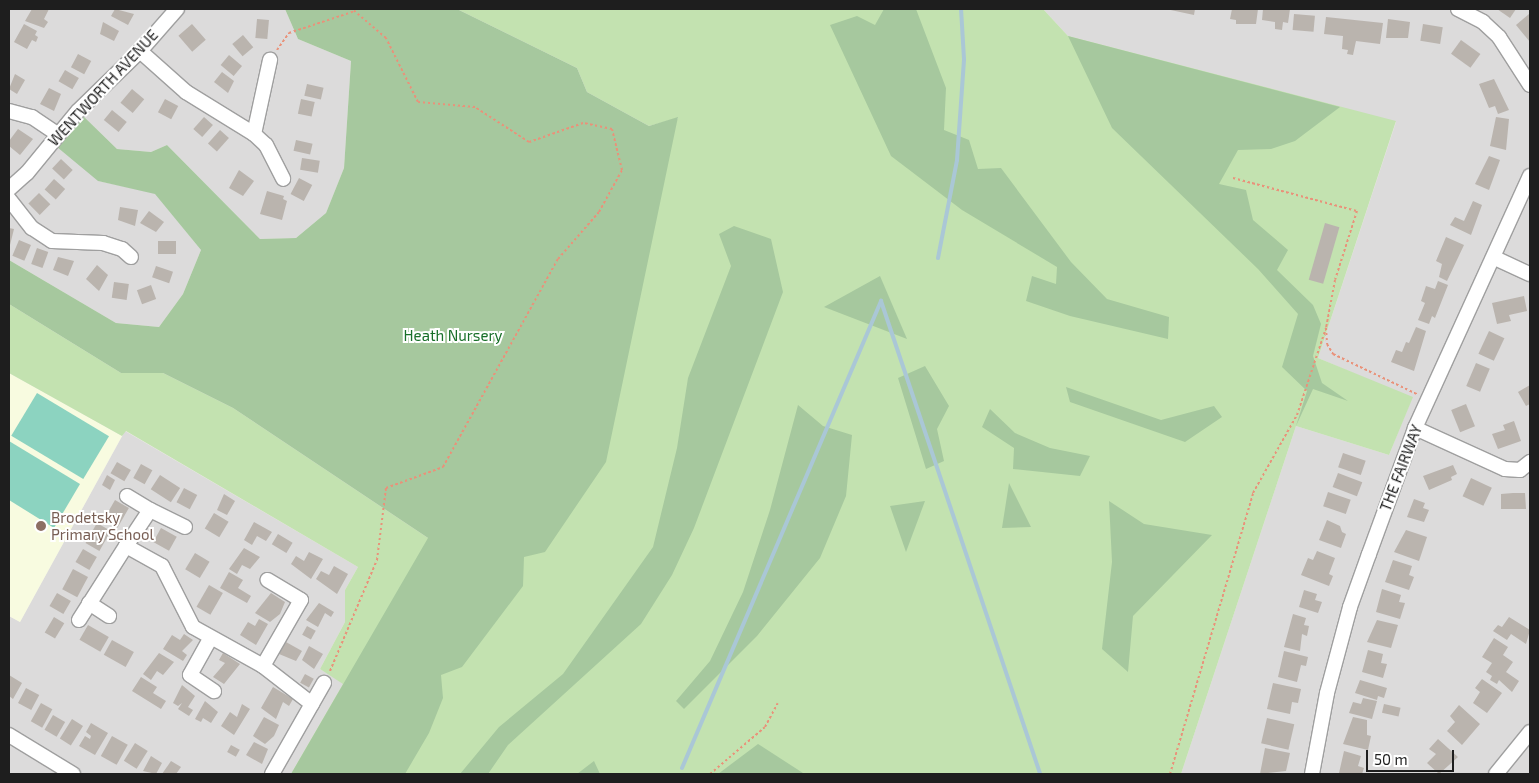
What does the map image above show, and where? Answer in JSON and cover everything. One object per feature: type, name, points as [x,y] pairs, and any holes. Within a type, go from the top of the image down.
[{"type":"street","name":"WENTWORTH AVENUE","points":[[9,189],[27,173],[58,134],[140,51],[177,9]]},
{"type":"street","points":[[1458,9],[1483,22],[1499,37],[1530,85]]},
{"type":"street","points":[[140,51],[186,92],[254,134],[266,145],[283,179]]},
{"type":"street","points":[[254,134],[270,60]]},
{"type":"street","points":[[9,112],[32,117],[58,134]]},
{"type":"street","name":"THE FAIRWAY","points":[[1312,774],[1327,693],[1350,607],[1415,428],[1495,258],[1530,176]]},
{"type":"street","points":[[9,198],[32,228],[52,241],[103,243],[122,249],[131,257]]},
{"type":"street","points":[[1495,258],[1530,274]]},
{"type":"street","points":[[1415,428],[1505,469],[1520,470],[1530,462]]},
{"type":"street","points":[[128,496],[150,510],[185,527]]},
{"type":"street","points":[[79,620],[150,510]]},
{"type":"street","points":[[126,546],[162,566],[193,627],[210,639],[264,666],[312,704]]},
{"type":"street","points":[[264,666],[301,600],[268,580]]},
{"type":"street","points":[[89,603],[109,616]]},
{"type":"street","points":[[210,639],[190,675],[214,691]]},
{"type":"street","points":[[272,774],[324,682]]},
{"type":"street","points":[[1496,774],[1530,732]]},
{"type":"street","points":[[9,736],[73,774]]},
{"type":"path","points":[[324,682],[377,560],[386,488],[443,467],[558,259],[599,212],[622,170],[612,129],[583,123],[529,142],[475,108],[418,102],[386,38],[352,9]]},
{"type":"path","points":[[270,60],[289,33],[355,11]]},
{"type":"path","points":[[1170,774],[1253,492],[1297,415],[1326,328],[1336,280],[1357,211],[1233,178]]},
{"type":"path","points":[[1326,328],[1327,344],[1333,354],[1392,380],[1428,401]]},
{"type":"path","points":[[710,774],[765,727],[778,703]]},
{"type":"shaded area","points":[[9,9],[285,9],[298,39],[351,61],[344,168],[326,213],[296,238],[260,239],[167,145],[151,152],[117,149],[78,111],[98,181],[155,193],[201,250],[183,294],[159,327],[116,323],[9,260]]},
{"type":"shaded area","points":[[1043,9],[1530,9],[1530,774],[1181,774],[1296,426],[1389,455],[1412,398],[1318,358],[1396,122],[1068,36]]},
{"type":"shaded area","name":"Brodetsky Primary School","points":[[9,373],[122,436],[20,622],[9,616]]},
{"type":"shaded area","points":[[125,431],[358,567],[345,590],[345,622],[320,669],[344,683],[291,774],[9,774],[9,616],[20,622]]},
{"type":"green space","name":"Heath Nursery","points":[[285,9],[457,9],[577,68],[587,92],[649,126],[678,117],[606,462],[545,552],[524,557],[523,586],[462,667],[441,675],[443,698],[429,733],[405,774],[291,774],[428,538],[233,408],[163,373],[121,373],[9,304],[9,260],[116,323],[159,327],[183,294],[201,250],[155,194],[98,181],[51,142],[78,111],[117,149],[151,152],[167,145],[260,239],[296,238],[326,213],[344,168],[351,61],[298,39]]},
{"type":"green space","points":[[457,9],[1043,9],[1068,36],[1396,121],[1318,358],[1413,397],[1389,455],[1296,426],[1181,774],[291,774],[343,684],[320,669],[345,622],[345,590],[358,567],[126,431],[122,436],[9,373],[9,304],[121,373],[163,373],[233,408],[428,538],[678,118],[649,126],[587,92],[577,68]]},
{"type":"green space","points":[[884,9],[916,9],[946,88],[944,130],[969,140],[978,169],[1001,168],[1071,262],[1107,299],[1169,317],[1168,339],[1070,316],[1026,301],[1032,276],[1056,284],[1057,267],[962,210],[891,156],[830,25],[857,16],[875,25]]},
{"type":"green space","points":[[1068,36],[1340,107],[1295,141],[1271,149],[1238,150],[1219,184],[1246,190],[1253,220],[1288,250],[1277,270],[1313,305],[1321,324],[1313,356],[1322,383],[1348,401],[1313,389],[1296,426],[1307,391],[1282,367],[1298,314],[1258,269],[1112,128]]},
{"type":"green space","points":[[734,226],[771,239],[783,292],[694,528],[672,575],[641,624],[508,745],[488,774],[460,774],[499,727],[563,674],[653,547],[677,448],[688,378],[731,266],[719,234]]},
{"type":"green space","points":[[880,276],[907,339],[824,307]]},
{"type":"green space","points":[[925,366],[949,406],[937,429],[944,461],[926,469],[898,378]]},
{"type":"green space","points":[[1066,387],[1161,420],[1214,406],[1222,417],[1185,442],[1070,402]]},
{"type":"green space","points":[[37,393],[109,436],[83,479],[11,436]]},
{"type":"green space","points":[[798,405],[823,426],[852,435],[846,496],[820,558],[757,636],[684,709],[676,701],[710,661],[743,592],[770,510]]},
{"type":"green space","points":[[990,409],[1015,433],[1050,448],[1090,456],[1080,476],[1013,469],[1014,448],[982,427]]},
{"type":"green space","points":[[9,441],[80,484],[54,528],[9,500]]},
{"type":"green space","points":[[1009,483],[1031,527],[1002,528]]},
{"type":"green space","points":[[925,501],[906,552],[890,506]]},
{"type":"green space","points":[[1109,501],[1144,524],[1212,535],[1133,616],[1128,672],[1102,649],[1112,562]]},
{"type":"green space","points":[[758,744],[803,773],[803,774],[718,774]]},
{"type":"green space","points":[[594,761],[600,774],[577,774]]},
{"type":"building","points":[[32,9],[49,9],[44,19],[48,22],[44,28],[25,21]]},
{"type":"building","points":[[115,9],[134,14],[128,25],[111,16]]},
{"type":"building","points":[[1166,9],[1195,9],[1194,15]]},
{"type":"building","points":[[1232,9],[1258,9],[1256,24],[1236,24],[1236,20],[1230,19]]},
{"type":"building","points":[[1263,9],[1290,9],[1288,23],[1283,22],[1282,30],[1275,29],[1275,22],[1262,20]]},
{"type":"building","points":[[1497,9],[1516,9],[1510,18]]},
{"type":"building","points":[[1294,14],[1315,16],[1314,32],[1293,30]]},
{"type":"building","points":[[1529,14],[1530,16],[1530,42],[1516,25]]},
{"type":"building","points":[[1326,17],[1383,23],[1380,44],[1356,41],[1353,55],[1347,54],[1348,50],[1342,49],[1343,36],[1324,34]]},
{"type":"building","points":[[257,19],[269,20],[267,39],[255,38]]},
{"type":"building","points":[[1388,19],[1410,22],[1408,38],[1386,38]]},
{"type":"building","points":[[103,22],[119,31],[114,41],[100,34]]},
{"type":"building","points":[[24,24],[37,31],[35,35],[38,37],[36,42],[32,40],[27,49],[14,42]]},
{"type":"building","points":[[192,24],[206,40],[192,52],[178,36]]},
{"type":"building","points":[[1423,24],[1443,27],[1440,44],[1420,41]]},
{"type":"building","points":[[243,35],[253,47],[243,56],[232,44]]},
{"type":"building","points":[[1461,40],[1480,54],[1470,68],[1451,54]]},
{"type":"building","points":[[78,54],[91,61],[84,74],[71,67]]},
{"type":"building","points":[[229,55],[242,66],[234,76],[221,65]]},
{"type":"building","points":[[65,70],[79,78],[72,89],[58,81]]},
{"type":"building","points":[[222,72],[234,81],[228,93],[214,82]]},
{"type":"building","points":[[15,74],[25,80],[17,94],[9,89]]},
{"type":"building","points":[[1494,79],[1509,110],[1498,114],[1495,106],[1489,108],[1479,84]]},
{"type":"building","points":[[307,84],[324,88],[321,100],[304,96]]},
{"type":"building","points":[[49,88],[61,94],[54,111],[40,104]]},
{"type":"building","points":[[132,89],[144,99],[133,113],[120,103]]},
{"type":"building","points":[[165,99],[178,106],[171,119],[158,112]]},
{"type":"building","points":[[301,99],[315,102],[312,117],[298,114]]},
{"type":"building","points":[[112,110],[127,122],[119,132],[104,120]]},
{"type":"building","points":[[204,117],[213,125],[202,137],[193,129]]},
{"type":"building","points":[[1496,117],[1509,119],[1506,150],[1490,146]]},
{"type":"building","points":[[18,129],[33,139],[20,155],[9,146],[9,141]]},
{"type":"building","points":[[220,130],[229,138],[217,151],[208,143]]},
{"type":"building","points":[[296,140],[313,144],[310,155],[294,151]]},
{"type":"building","points":[[1489,156],[1500,160],[1489,190],[1475,184]]},
{"type":"building","points":[[302,158],[320,161],[318,173],[300,170]]},
{"type":"building","points":[[61,159],[73,170],[64,179],[52,169]]},
{"type":"building","points":[[239,170],[254,181],[243,196],[229,188]]},
{"type":"building","points":[[299,178],[312,185],[304,201],[291,194]]},
{"type":"building","points":[[54,179],[65,189],[56,199],[45,189]]},
{"type":"building","points":[[267,191],[284,196],[283,199],[287,201],[282,220],[260,214]]},
{"type":"building","points":[[39,193],[50,204],[40,215],[28,204]]},
{"type":"building","points":[[1473,201],[1482,205],[1471,235],[1450,225],[1455,217],[1464,221]]},
{"type":"building","points":[[120,207],[138,210],[135,226],[118,220]]},
{"type":"building","points":[[149,211],[164,222],[156,232],[140,223]]},
{"type":"building","points":[[1325,223],[1339,227],[1323,284],[1309,280]]},
{"type":"building","points":[[9,228],[14,229],[10,245],[9,244]]},
{"type":"building","points":[[1446,237],[1464,245],[1447,281],[1439,277],[1442,264],[1436,261]]},
{"type":"building","points":[[19,240],[31,245],[24,261],[12,256]]},
{"type":"building","points":[[158,241],[176,241],[176,254],[158,254]]},
{"type":"building","points":[[37,248],[48,252],[42,268],[31,264]]},
{"type":"building","points":[[58,257],[74,261],[68,276],[53,270]]},
{"type":"building","points":[[97,265],[108,275],[99,291],[86,279]]},
{"type":"building","points":[[156,266],[173,272],[169,283],[152,277]]},
{"type":"building","points":[[1438,281],[1448,285],[1435,318],[1432,316],[1429,324],[1418,320],[1425,303],[1421,301],[1426,286],[1435,289]]},
{"type":"building","points":[[114,282],[129,284],[127,300],[112,298]]},
{"type":"building","points":[[151,285],[156,299],[142,304],[137,290]]},
{"type":"building","points":[[1524,296],[1527,311],[1509,315],[1511,321],[1497,324],[1492,303]]},
{"type":"building","points":[[1416,327],[1426,331],[1414,371],[1391,362],[1396,350],[1402,352],[1406,342],[1409,343]]},
{"type":"building","points":[[1489,331],[1504,338],[1494,361],[1478,354]]},
{"type":"building","points":[[1476,363],[1490,369],[1480,392],[1466,386]]},
{"type":"building","points":[[1530,385],[1530,404],[1526,406],[1518,392]]},
{"type":"building","points":[[1466,404],[1475,426],[1460,432],[1451,410]]},
{"type":"building","points":[[1514,421],[1521,441],[1498,449],[1492,434],[1505,430],[1503,425]]},
{"type":"building","points":[[1343,453],[1366,461],[1361,475],[1338,467]]},
{"type":"building","points":[[117,462],[131,470],[124,481],[110,473]]},
{"type":"building","points":[[141,464],[152,470],[145,484],[133,478]]},
{"type":"building","points":[[1453,465],[1457,474],[1451,477],[1452,480],[1429,490],[1423,476]]},
{"type":"building","points":[[1338,473],[1362,482],[1357,496],[1333,487]]},
{"type":"building","points":[[107,475],[115,480],[110,490],[102,485]]},
{"type":"building","points":[[160,475],[180,488],[171,502],[151,489]]},
{"type":"building","points":[[1471,478],[1492,488],[1483,506],[1463,496]]},
{"type":"building","points":[[184,488],[197,495],[190,509],[176,502]]},
{"type":"building","points":[[1328,492],[1351,500],[1346,514],[1323,506]]},
{"type":"building","points":[[1525,493],[1526,509],[1501,509],[1501,494]]},
{"type":"building","points":[[224,494],[235,501],[227,515],[217,510]]},
{"type":"building","points":[[1414,499],[1425,503],[1423,508],[1429,510],[1424,522],[1407,517]]},
{"type":"building","points":[[115,500],[129,508],[117,528],[104,520]]},
{"type":"building","points":[[214,513],[229,522],[219,537],[205,528]]},
{"type":"building","points":[[1327,520],[1340,526],[1342,532],[1346,534],[1341,548],[1319,540]]},
{"type":"building","points":[[254,522],[272,532],[266,541],[257,536],[252,545],[244,540]]},
{"type":"building","points":[[97,523],[111,531],[99,551],[85,543]]},
{"type":"building","points":[[161,528],[177,537],[169,551],[153,542]]},
{"type":"building","points":[[1406,530],[1427,537],[1419,561],[1394,552]]},
{"type":"building","points":[[278,534],[293,543],[286,553],[272,544]]},
{"type":"building","points":[[244,548],[260,557],[250,569],[242,565],[237,574],[229,569]]},
{"type":"building","points":[[83,549],[97,557],[89,570],[76,562]]},
{"type":"building","points":[[1317,551],[1335,558],[1329,574],[1333,576],[1329,586],[1301,575],[1308,558],[1313,560]]},
{"type":"building","points":[[309,552],[323,559],[311,579],[291,564],[296,556],[304,561]]},
{"type":"building","points":[[195,553],[210,562],[200,578],[185,569]]},
{"type":"building","points":[[1393,560],[1412,566],[1409,575],[1414,577],[1409,590],[1385,582]]},
{"type":"building","points":[[334,566],[348,574],[337,594],[316,579],[321,571],[329,575]]},
{"type":"building","points":[[73,569],[88,577],[77,597],[62,589]]},
{"type":"building","points":[[229,572],[243,580],[238,588],[251,596],[247,603],[220,588]]},
{"type":"building","points":[[209,585],[223,593],[210,615],[196,607]]},
{"type":"building","points":[[1382,589],[1401,595],[1399,602],[1405,603],[1400,619],[1376,612]]},
{"type":"building","points":[[1304,590],[1317,594],[1315,600],[1322,602],[1318,613],[1299,607]]},
{"type":"building","points":[[57,593],[71,601],[63,614],[50,606]]},
{"type":"building","points":[[271,593],[285,602],[280,614],[270,622],[255,613]]},
{"type":"building","points":[[319,603],[334,612],[331,617],[325,613],[318,627],[306,620]]},
{"type":"building","points":[[1293,614],[1306,618],[1304,625],[1309,626],[1307,636],[1302,634],[1300,651],[1284,647]]},
{"type":"building","points":[[54,617],[64,623],[55,639],[45,632]]},
{"type":"building","points":[[1509,617],[1530,630],[1526,644],[1511,634],[1507,640],[1493,631],[1498,625],[1502,627]]},
{"type":"building","points":[[259,619],[268,624],[256,645],[240,635],[248,622],[255,626]]},
{"type":"building","points":[[1377,620],[1398,625],[1391,648],[1367,642]]},
{"type":"building","points":[[88,625],[109,637],[100,652],[80,640]]},
{"type":"building","points":[[307,626],[316,631],[311,640],[302,635]]},
{"type":"building","points":[[184,634],[193,640],[182,651],[187,655],[183,661],[163,649],[172,635],[180,640]]},
{"type":"building","points":[[1494,638],[1508,647],[1503,655],[1513,662],[1506,672],[1519,681],[1512,692],[1499,680],[1497,684],[1490,680],[1492,676],[1486,672],[1492,663],[1482,657]]},
{"type":"building","points":[[112,640],[134,652],[126,667],[104,655]]},
{"type":"building","points":[[286,642],[302,651],[296,661],[279,654]]},
{"type":"building","points":[[309,646],[323,654],[314,669],[302,660]]},
{"type":"building","points":[[1368,650],[1383,654],[1381,663],[1387,664],[1383,678],[1362,672]]},
{"type":"building","points":[[1284,651],[1308,657],[1306,666],[1301,665],[1297,682],[1278,677]]},
{"type":"building","points":[[159,653],[174,662],[163,675],[157,671],[151,680],[143,674]]},
{"type":"building","points":[[223,653],[240,664],[224,684],[213,677],[225,663],[219,660]]},
{"type":"building","points":[[305,674],[314,679],[309,688],[300,683]]},
{"type":"building","points":[[9,675],[22,683],[13,699],[9,696]]},
{"type":"building","points":[[141,677],[157,687],[153,693],[166,701],[161,709],[132,691]]},
{"type":"building","points":[[1482,679],[1502,693],[1487,713],[1473,703],[1480,692],[1475,688]]},
{"type":"building","points":[[1360,680],[1387,688],[1384,698],[1378,696],[1377,700],[1355,693]]},
{"type":"building","points":[[1273,683],[1301,689],[1298,703],[1292,702],[1290,714],[1267,709]]},
{"type":"building","points":[[182,685],[195,696],[188,707],[193,710],[189,716],[178,709],[182,703],[178,706],[173,703]]},
{"type":"building","points":[[273,687],[293,699],[289,706],[283,702],[276,719],[261,708]]},
{"type":"building","points":[[26,688],[39,695],[31,710],[18,703]]},
{"type":"building","points":[[1363,698],[1377,701],[1372,719],[1349,713],[1353,702],[1361,704]]},
{"type":"building","points":[[205,701],[218,712],[211,723],[203,718],[201,722],[195,719]]},
{"type":"building","points":[[41,703],[52,709],[42,728],[31,721]]},
{"type":"building","points":[[242,704],[250,709],[234,735],[221,726],[230,712],[237,717]]},
{"type":"building","points":[[1384,704],[1401,708],[1399,717],[1382,713]]},
{"type":"building","points":[[1459,705],[1480,724],[1462,745],[1447,731],[1455,722],[1450,716]]},
{"type":"building","points":[[53,715],[65,722],[57,737],[44,730]]},
{"type":"building","points":[[264,717],[279,725],[274,736],[265,744],[253,736]]},
{"type":"building","points":[[1353,717],[1367,720],[1367,735],[1371,736],[1368,750],[1343,744]]},
{"type":"building","points":[[1267,718],[1294,724],[1288,750],[1261,743]]},
{"type":"building","points":[[72,719],[83,726],[71,745],[60,739]]},
{"type":"building","points":[[91,723],[108,733],[95,755],[79,746],[85,736],[90,739],[91,736],[86,732]]},
{"type":"building","points":[[112,736],[128,745],[117,765],[101,756]]},
{"type":"building","points":[[1438,739],[1458,757],[1439,774],[1427,763],[1436,754],[1429,749]]},
{"type":"building","points":[[254,742],[268,749],[262,764],[246,755]]},
{"type":"building","points":[[135,743],[148,751],[137,769],[124,761]]},
{"type":"building","points":[[231,745],[240,750],[236,757],[227,752]]},
{"type":"building","points":[[1265,748],[1290,753],[1286,771],[1260,774]]},
{"type":"building","points":[[1344,751],[1361,756],[1358,766],[1364,768],[1362,774],[1339,773]]},
{"type":"building","points":[[151,756],[162,763],[156,774],[143,771]]},
{"type":"building","points":[[171,761],[181,767],[176,774],[162,774]]},
{"type":"waterway","points":[[938,258],[957,160],[964,59],[961,9]]},
{"type":"waterway","points":[[682,768],[881,301],[1040,774]]},
{"type":"place","name":"Brodetsky Primary School","points":[[41,526]]}]
